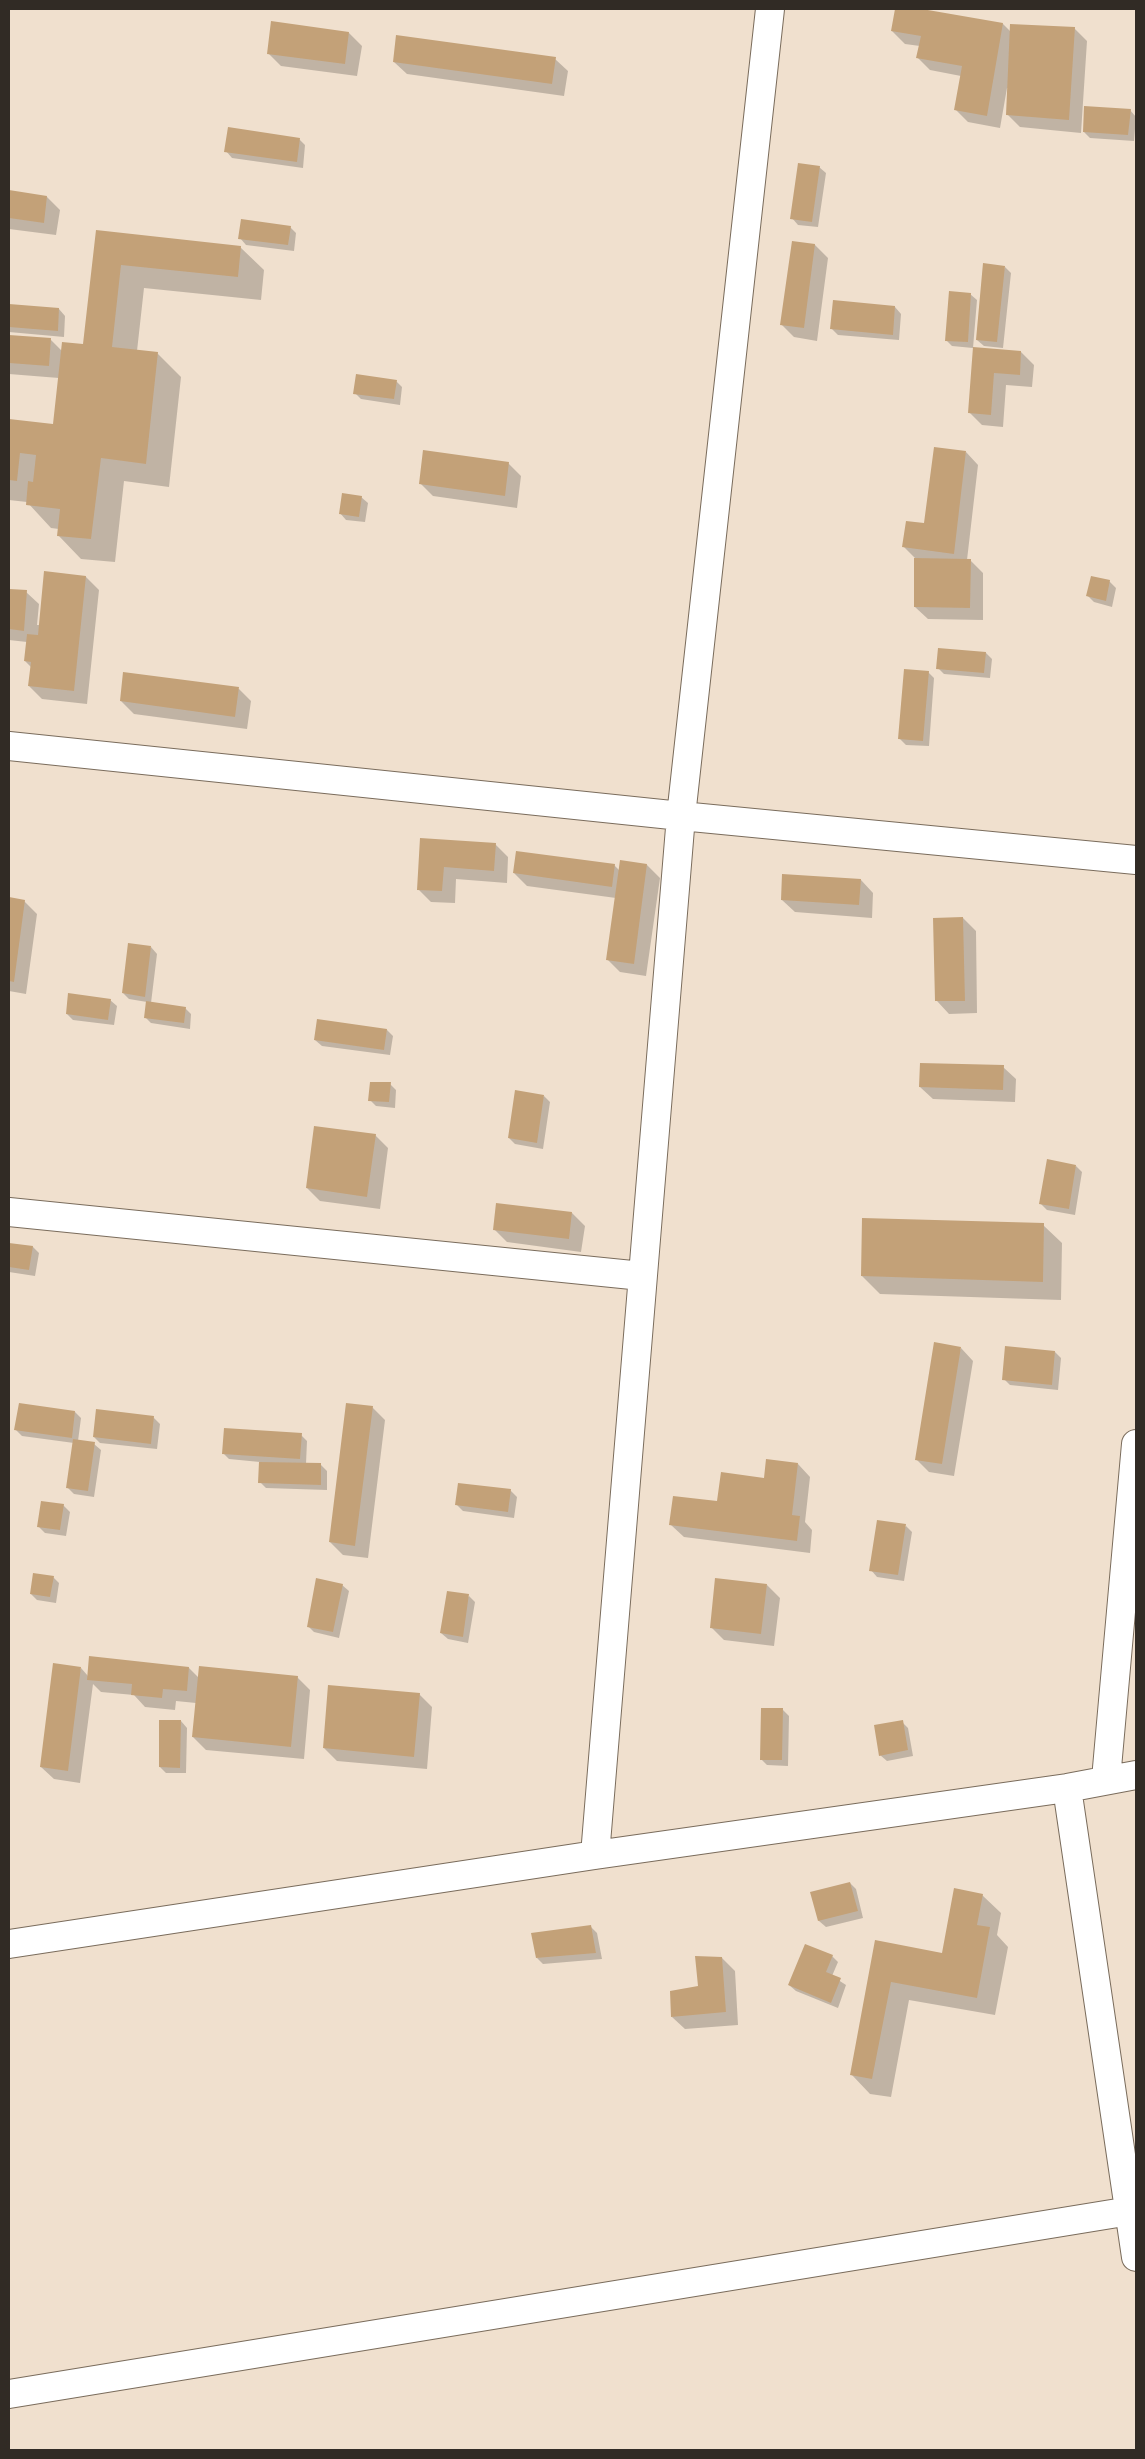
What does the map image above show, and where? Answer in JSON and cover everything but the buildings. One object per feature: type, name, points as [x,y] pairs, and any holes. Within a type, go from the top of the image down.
[{"type":"street","points":[[595,1855],[681,816],[770,9]]},
{"type":"street","points":[[9,746],[681,816],[1136,860]]},
{"type":"street","points":[[9,1212],[642,1276]]},
{"type":"street","points":[[1106,1779],[1136,1444]]},
{"type":"street","points":[[9,1944],[595,1855],[1067,1788],[1106,1779],[1136,1775]]},
{"type":"street","points":[[1067,1788],[1133,2211],[1136,2257]]},
{"type":"street","points":[[9,2394],[1133,2211]]}]
